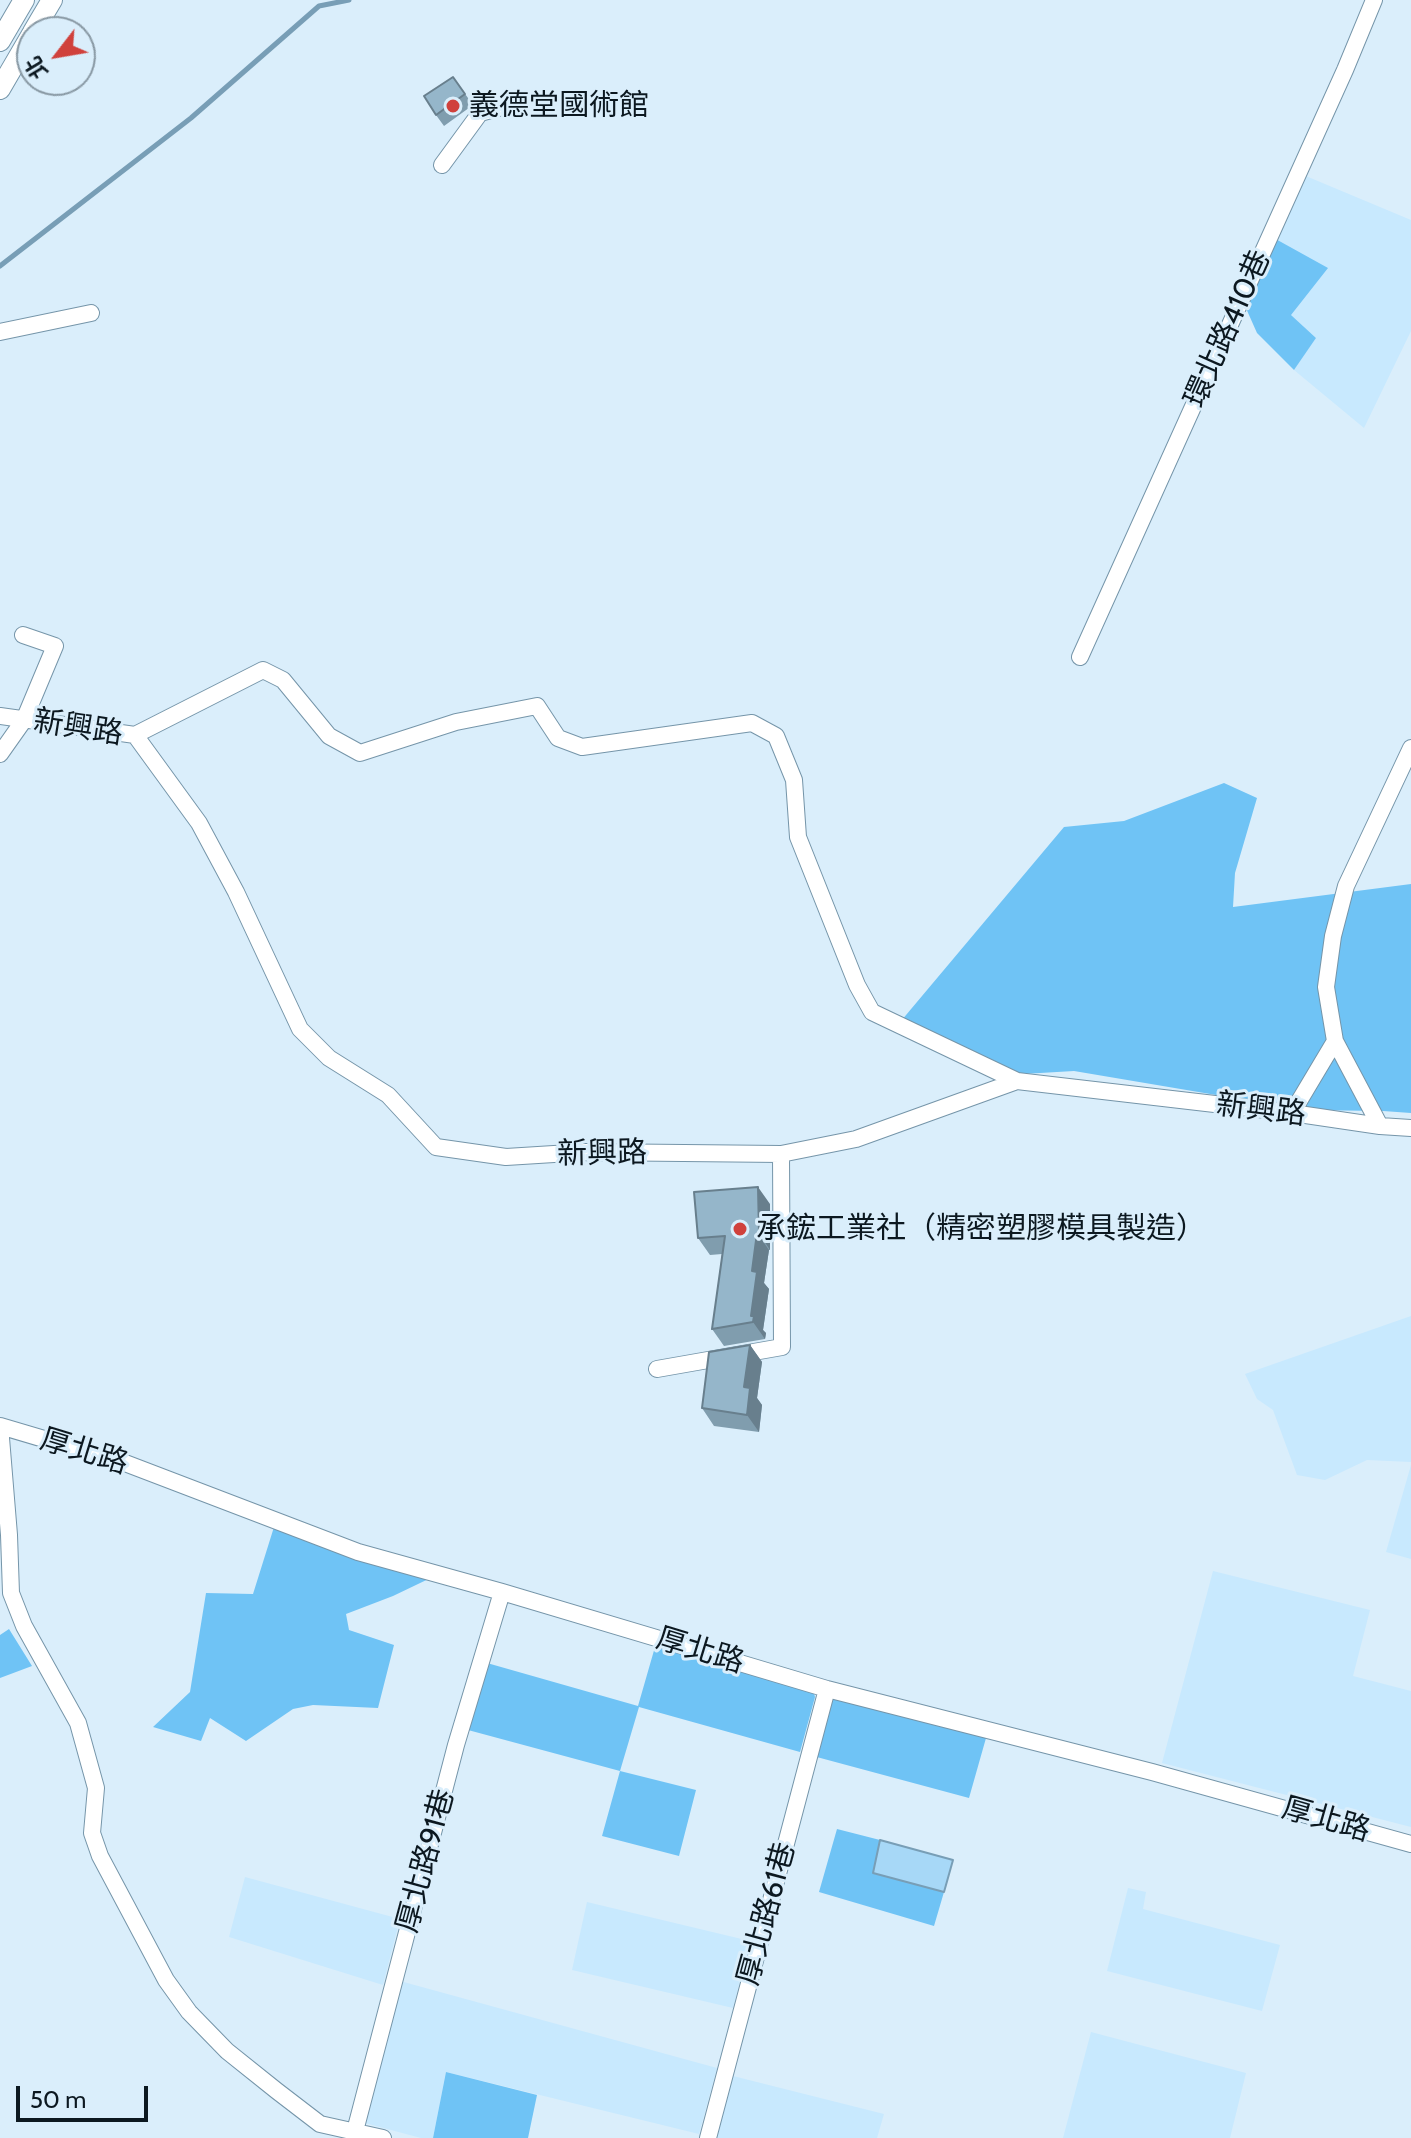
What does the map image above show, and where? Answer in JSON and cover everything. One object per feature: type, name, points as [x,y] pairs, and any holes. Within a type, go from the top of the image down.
[{"type":"street","points":[[0,41],[24,0]]},
{"type":"street","name":"環北路410巷","points":[[1080,657],[1374,0]]},
{"type":"street","points":[[0,89],[16,62]]},
{"type":"street","points":[[442,165],[480,113],[502,107]]},
{"type":"street","points":[[0,332],[91,313]]},
{"type":"street","points":[[0,754],[24,720],[55,646],[23,635]]},
{"type":"street","points":[[135,735],[263,670],[283,680],[329,736],[360,753],[456,722],[537,706],[558,738],[582,747],[752,723],[776,736],[794,780],[798,837],[857,985],[872,1012],[1017,1081]]},
{"type":"street","name":"新興路","points":[[0,716],[135,735],[199,823],[236,892],[300,1029],[329,1058],[388,1095],[436,1147],[506,1157],[586,1152],[781,1154],[856,1139],[1017,1081],[1411,1128]]},
{"type":"street","points":[[1380,1126],[1335,1041],[1326,987],[1333,936],[1346,886],[1411,748]]},
{"type":"street","points":[[1292,1113],[1335,1041]]},
{"type":"street","points":[[657,1369],[782,1347],[781,1154]]},
{"type":"street","points":[[0,1426],[9,1535],[5,1595],[78,1723],[96,1788],[92,1833],[100,1856],[166,1980],[189,2012],[227,2051],[320,2131],[355,2131],[383,2138]]},
{"type":"street","name":"厚北路","points":[[0,1426],[125,1463],[358,1552],[827,1689],[1152,1772],[1411,1844]]},
{"type":"street","name":"厚北路91巷","points":[[355,2131],[456,1745],[502,1592]]},
{"type":"street","name":"厚北路61巷","points":[[708,2138],[827,1689]]},
{"type":"shaded area","points":[[1301,174],[1411,220],[1411,331],[1364,428],[1294,370],[1316,338],[1291,315],[1272,237]]},
{"type":"shaded area","points":[[1272,237],[1328,268],[1291,315],[1316,338],[1294,370],[1257,333],[1245,306]]},
{"type":"shaded area","points":[[1224,783],[1257,798],[1235,873],[1233,907],[1411,884],[1411,1113],[1305,1110],[1074,1071],[1006,1075],[901,1021],[1064,827],[1124,821]]},
{"type":"shaded area","points":[[1411,1316],[1411,1462],[1367,1460],[1325,1480],[1297,1475],[1273,1410],[1257,1399],[1245,1374]]},
{"type":"shaded area","points":[[1411,1465],[1411,1559],[1386,1552]]},
{"type":"shaded area","points":[[274,1527],[441,1573],[346,1614],[349,1630],[394,1645],[378,1708],[313,1705],[293,1709],[246,1741],[210,1718],[201,1741],[153,1727],[190,1692],[206,1593],[253,1594]]},
{"type":"shaded area","points":[[1213,1571],[1370,1610],[1353,1676],[1411,1691],[1411,1827],[1162,1763]]},
{"type":"shaded area","points":[[9,1629],[32,1666],[0,1678],[0,1635]]},
{"type":"shaded area","points":[[657,1640],[814,1693],[800,1752],[639,1707],[620,1771],[468,1730],[487,1663],[638,1706]]},
{"type":"shaded area","points":[[832,1694],[988,1731],[969,1798],[813,1756]]},
{"type":"shaded area","points":[[620,1771],[696,1790],[679,1856],[602,1836]]},
{"type":"shaded area","points":[[837,1829],[880,1840],[874,1873],[944,1892],[934,1926],[819,1892]]},
{"type":"shaded area","points":[[880,1840],[953,1860],[944,1892],[873,1873]]},
{"type":"shaded area","points":[[245,1877],[400,1919],[383,1985],[229,1937]]},
{"type":"shaded area","points":[[1128,1888],[1146,1892],[1143,1909],[1280,1945],[1262,2011],[1107,1971]]},
{"type":"shaded area","points":[[587,1902],[750,1941],[733,2008],[572,1970]]},
{"type":"shaded area","points":[[400,1981],[717,2068],[699,2134],[446,2072],[433,2138],[421,2138],[361,2122]]},
{"type":"shaded area","points":[[1091,2032],[1246,2073],[1230,2138],[1063,2138]]},
{"type":"shaded area","points":[[446,2072],[537,2095],[528,2138],[433,2138]]},
{"type":"shaded area","points":[[729,2075],[884,2114],[877,2138],[712,2138]]},
{"type":"building","points":[[453,77],[465,94],[436,115],[424,96]]},
{"type":"building","points":[[758,1187],[759,1233],[752,1271],[757,1272],[751,1316],[754,1316],[753,1322],[712,1329],[725,1236],[698,1238],[694,1192]]},
{"type":"building","points":[[750,1345],[744,1387],[750,1388],[747,1415],[702,1408],[709,1352]]},
{"type":"waterway","points":[[0,266],[191,118],[319,6],[349,0]]},
{"type":"place","name":"義德堂國術館","points":[[453,106]]},
{"type":"place","name":"承鋐工業社（精密塑膠模具製造）","points":[[740,1229]]}]
